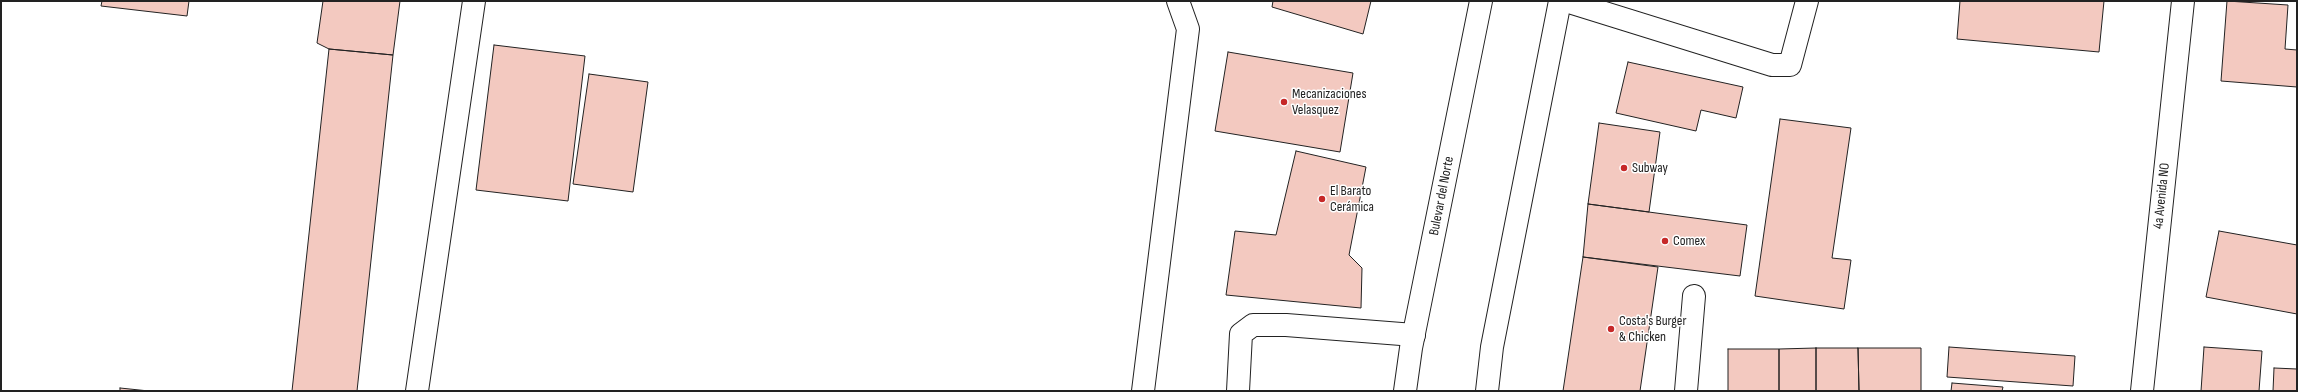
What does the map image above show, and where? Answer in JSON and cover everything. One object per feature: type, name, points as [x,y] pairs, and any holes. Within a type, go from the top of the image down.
[{"type":"main road","points":[[417,391],[474,1]]},
{"type":"main road","points":[[1144,391],[1188,29],[1178,1]]},
{"type":"main road","name":"Bulevar del Norte","points":[[1405,391],[1414,335],[1481,1]]},
{"type":"main road","points":[[1487,391],[1492,347],[1560,1]]},
{"type":"main road","points":[[1566,1],[1772,65],[1790,65],[1807,1]]},
{"type":"main road","name":"4a Avenida NO","points":[[2142,391],[2183,1]]},
{"type":"main road","points":[[1686,391],[1694,296]]},
{"type":"main road","points":[[1238,391],[1241,334],[1253,325],[1286,325],[1414,335]]},
{"type":"building","points":[[102,1],[189,1],[187,16],[101,6]]},
{"type":"building","points":[[323,1],[400,1],[393,55],[329,49],[317,43]]},
{"type":"building","points":[[1273,1],[1371,1],[1363,34],[1272,7]]},
{"type":"building","points":[[1960,1],[2104,1],[2099,52],[1957,39]]},
{"type":"building","points":[[2227,1],[2288,5],[2285,49],[2297,50],[2297,87],[2221,81]]},
{"type":"building","points":[[494,45],[585,56],[568,201],[476,190]]},
{"type":"building","points":[[329,49],[393,55],[357,391],[292,391]]},
{"type":"building","name":"Mecanizaciones Velasquez","points":[[1228,52],[1353,73],[1340,152],[1215,131]]},
{"type":"building","points":[[1628,62],[1743,87],[1736,118],[1701,110],[1696,131],[1616,113]]},
{"type":"building","points":[[589,74],[648,82],[633,192],[573,184]]},
{"type":"building","points":[[1780,119],[1851,128],[1832,258],[1851,260],[1844,309],[1755,296]]},
{"type":"building","name":"Subway","points":[[1599,123],[1660,132],[1649,212],[1588,204]]},
{"type":"building","name":"El Barato Cerámica","points":[[1296,151],[1366,167],[1349,255],[1362,268],[1361,308],[1226,295],[1235,231],[1276,235]]},
{"type":"building","name":"Comex","points":[[1588,204],[1747,225],[1740,276],[1583,257]]},
{"type":"building","points":[[2219,231],[2297,245],[2297,314],[2206,297]]},
{"type":"building","name":"Costa's Burger & Chicken","points":[[1583,257],[1658,267],[1640,391],[1563,391]]},
{"type":"building","points":[[1949,347],[2075,356],[2073,386],[1947,377]]},
{"type":"building","points":[[2204,347],[2262,351],[2259,391],[2201,391]]},
{"type":"building","points":[[1816,348],[1858,348],[1859,391],[1816,391]]},
{"type":"building","points":[[1816,348],[1816,391],[1779,391],[1779,349]]},
{"type":"building","points":[[1858,348],[1921,348],[1921,391],[1859,391]]},
{"type":"building","points":[[1728,349],[1779,349],[1779,391],[1728,391]]},
{"type":"building","points":[[2274,368],[2297,369],[2297,391],[2273,391]]},
{"type":"building","points":[[1952,383],[2003,387],[2002,391],[1951,391]]},
{"type":"building","points":[[120,388],[149,391],[120,391]]},
{"type":"place","name":"Mecanizaciones Velasquez","points":[[1284,102]]},
{"type":"place","name":"Subway","points":[[1624,168]]},
{"type":"place","name":"El Barato Cerámica","points":[[1322,199]]},
{"type":"place","name":"Comex","points":[[1665,241]]},
{"type":"place","name":"Costa's Burger & Chicken","points":[[1611,329]]}]
